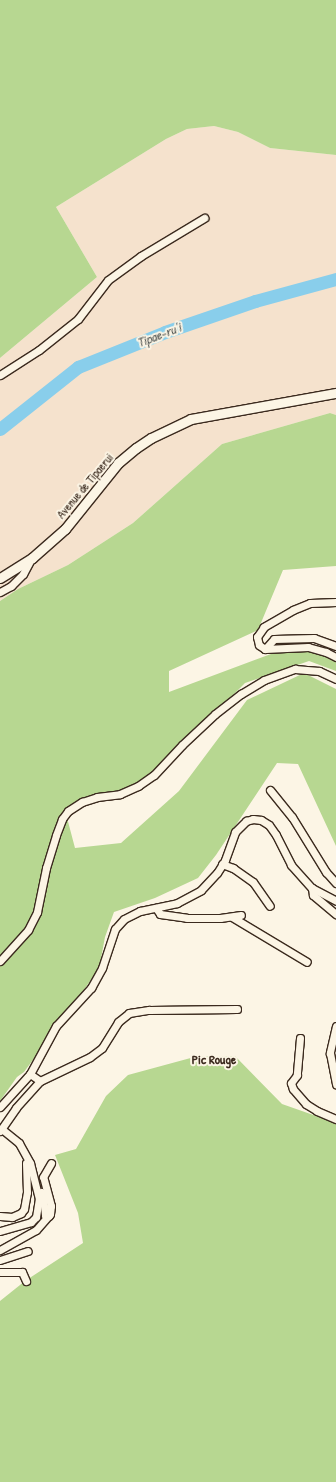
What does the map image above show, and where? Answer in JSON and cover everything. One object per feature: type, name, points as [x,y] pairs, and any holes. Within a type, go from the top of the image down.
[{"type":"main road","name":"Avenue de Tipaerui","points":[[0,578],[32,558],[65,529],[118,463],[151,438],[191,419],[336,393]]},
{"type":"street","points":[[0,375],[39,350],[78,318],[108,280],[141,256],[204,218]]},
{"type":"street","points":[[0,592],[11,586],[23,574],[32,558]]},
{"type":"street","points":[[336,602],[310,603],[264,627],[257,637],[259,645],[265,649],[308,647],[326,652],[336,657]]},
{"type":"street","points":[[265,649],[274,638],[314,638],[336,646]]},
{"type":"street","points":[[0,961],[28,930],[37,912],[46,868],[56,834],[62,819],[68,812],[82,802],[98,797],[120,794],[138,786],[154,775],[182,745],[215,714],[241,694],[264,680],[295,668],[319,671],[336,679]]},
{"type":"street","points":[[270,790],[292,817],[326,872],[336,883]]},
{"type":"street","points":[[0,1107],[30,1074],[56,1026],[91,988],[102,968],[115,930],[124,919],[140,911],[178,903],[190,898],[210,882],[222,864],[235,832],[239,826],[253,819],[261,820],[276,835],[291,865],[312,888],[336,901]]},
{"type":"street","points":[[222,864],[233,868],[253,882],[270,906]]},
{"type":"street","points":[[312,888],[313,895],[336,914]]},
{"type":"street","points":[[156,908],[160,914],[166,916],[202,919],[241,915]]},
{"type":"street","points":[[232,917],[307,962]]},
{"type":"street","points":[[0,1231],[23,1226],[31,1222],[36,1217],[39,1199],[30,1163],[19,1143],[1,1130],[16,1108],[40,1081],[96,1053],[102,1048],[118,1022],[129,1013],[162,1010],[237,1009]]},
{"type":"street","points":[[336,1026],[330,1053],[336,1084]]},
{"type":"street","points":[[300,1038],[297,1075],[291,1084],[293,1089],[306,1104],[317,1111],[336,1119]]},
{"type":"street","points":[[30,1074],[40,1081]]},
{"type":"street","points":[[0,1216],[12,1217],[21,1213],[24,1209],[27,1180],[24,1152]]},
{"type":"street","points":[[0,1250],[36,1230],[49,1216],[51,1206],[43,1178],[51,1163]]},
{"type":"street","points":[[36,1185],[43,1196],[45,1215],[49,1216]]},
{"type":"street","points":[[0,1260],[28,1251]]},
{"type":"street","points":[[0,1272],[22,1272],[26,1281]]},
{"type":"shaded area","points":[[214,126],[238,132],[270,148],[336,155],[336,415],[330,413],[222,444],[133,523],[68,565],[18,589],[0,601],[0,358],[97,277],[56,207],[166,139],[187,129]]},
{"type":"green space","points":[[0,0],[336,0],[336,155],[270,148],[238,132],[214,126],[187,129],[166,139],[56,207],[97,277],[0,358]]},
{"type":"green space","points":[[330,413],[336,415],[336,566],[283,570],[258,630],[169,671],[169,692],[271,654],[306,648],[336,658],[336,671],[309,661],[245,683],[170,759],[123,793],[75,805],[66,814],[75,848],[121,843],[179,791],[247,700],[304,673],[336,689],[336,846],[298,764],[277,763],[216,855],[198,878],[155,898],[114,912],[105,937],[99,969],[24,1072],[17,1077],[0,1101],[0,601],[18,589],[68,565],[133,523],[222,444]]},
{"type":"green space","points":[[198,1056],[235,1056],[282,1104],[336,1123],[336,1482],[0,1482],[0,1301],[25,1281],[83,1243],[78,1213],[55,1155],[76,1149],[106,1096],[128,1075]]},
{"type":"waterway","name":"Tipae-ru’i","points":[[0,429],[78,367],[165,332],[255,301],[336,279]]},
{"type":"district","name":"Pic Rouge","points":[[214,1059]]}]
